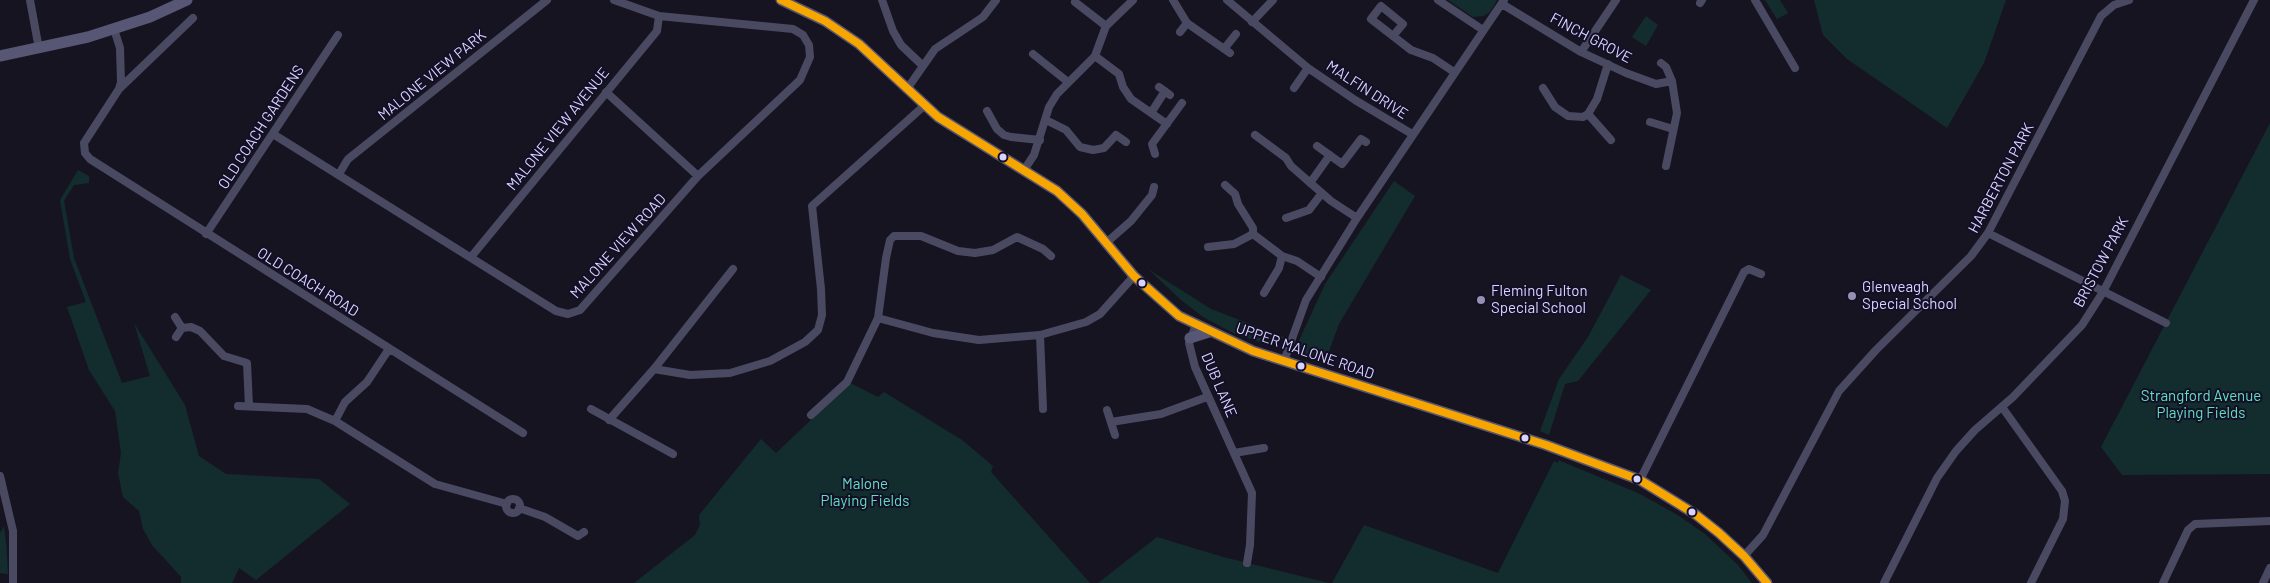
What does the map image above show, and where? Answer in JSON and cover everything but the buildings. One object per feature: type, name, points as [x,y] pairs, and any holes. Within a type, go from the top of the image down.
[{"type":"main road","points":[[0,56],[39,49],[114,29],[150,17],[187,0]]},
{"type":"main road","name":"UPPER MALONE ROAD","points":[[781,0],[825,22],[859,44],[925,105],[959,131],[1024,170],[1070,202],[1134,276],[1155,297],[1196,325],[1244,348],[1546,445],[1599,463],[1640,480],[1695,514],[1744,556],[1767,583]]},
{"type":"main road","points":[[1190,338],[1209,332]]},
{"type":"street","points":[[30,0],[39,49]]},
{"type":"street","name":"MALONE VIEW PARK","points":[[339,174],[348,159],[547,0]]},
{"type":"street","points":[[614,0],[659,16]]},
{"type":"street","points":[[882,0],[893,31],[901,45],[922,65]]},
{"type":"street","points":[[907,89],[922,65],[940,45],[983,17],[996,0]]},
{"type":"street","points":[[1024,170],[1040,140],[1049,107],[1057,94],[1095,56],[1106,26],[1133,0]]},
{"type":"street","points":[[1173,0],[1188,23],[1227,51],[1236,34]]},
{"type":"street","name":"MALFIN DRIVE","points":[[1227,0],[1308,68],[1355,100],[1412,134]]},
{"type":"street","points":[[1252,22],[1273,0]]},
{"type":"street","points":[[1438,0],[1483,30]]},
{"type":"street","points":[[1581,52],[1616,0]]},
{"type":"street","points":[[1755,0],[1795,68]]},
{"type":"street","name":"HARBERTON PARK","points":[[1744,556],[1763,534],[1839,391],[1876,350],[1971,256],[1988,233],[2101,16],[2114,5],[2129,0]]},
{"type":"street","name":"BRISTOW PARK","points":[[1884,583],[1937,478],[1956,451],[1975,430],[2002,408],[2082,325],[2103,292],[2254,0]]},
{"type":"street","points":[[1079,2],[1106,26]]},
{"type":"street","points":[[1284,361],[1306,300],[1412,134],[1503,2]]},
{"type":"street","name":"FINCH GROVE","points":[[1503,2],[1581,52],[1656,84],[1672,81]]},
{"type":"street","name":"MALONE VIEW ROAD","points":[[273,134],[556,311],[568,314],[580,310],[698,176],[800,80],[810,58],[809,45],[803,34],[793,29],[659,16]]},
{"type":"street","name":"MALONE VIEW AVENUE","points":[[471,257],[657,31],[659,16]]},
{"type":"street","points":[[119,89],[193,18]]},
{"type":"street","points":[[1180,32],[1188,23]]},
{"type":"street","points":[[114,29],[120,48],[119,89]]},
{"type":"street","name":"OLD COACH GARDENS","points":[[206,234],[338,35]]},
{"type":"street","points":[[1393,36],[1411,50],[1432,58],[1454,72]]},
{"type":"street","points":[[1038,54],[1068,82]]},
{"type":"street","points":[[1095,56],[1119,74],[1123,87],[1131,99],[1167,124]]},
{"type":"street","points":[[1661,63],[1666,67],[1672,81],[1677,113],[1666,166]]},
{"type":"street","points":[[1543,88],[1555,107],[1568,116],[1583,118],[1588,114],[1597,99],[1608,64]]},
{"type":"street","name":"MALFIN DRIVE","points":[[1294,88],[1308,68]]},
{"type":"street","name":"OLD COACH ROAD","points":[[119,89],[91,129],[84,143],[85,153],[90,159],[523,433]]},
{"type":"street","points":[[1151,112],[1165,91]]},
{"type":"street","points":[[606,92],[698,176]]},
{"type":"street","points":[[1155,154],[1152,144],[1182,104]]},
{"type":"street","points":[[654,368],[690,375],[709,376],[730,373],[770,361],[805,342],[818,330],[822,315],[821,289],[812,206],[925,105]]},
{"type":"street","points":[[987,111],[997,129],[1004,135],[1011,138],[1040,140]]},
{"type":"street","points":[[1588,114],[1611,140]]},
{"type":"street","points":[[1046,120],[1066,130],[1080,147],[1093,150],[1104,148],[1116,135],[1126,142]]},
{"type":"street","points":[[1650,122],[1673,129]]},
{"type":"street","points":[[1255,135],[1286,158],[1291,166],[1322,193],[1357,218]]},
{"type":"street","points":[[1317,146],[1342,164],[1362,139],[1366,142]]},
{"type":"street","points":[[1310,183],[1330,155]]},
{"type":"street","points":[[1225,184],[1235,194],[1238,204],[1253,228],[1253,234]]},
{"type":"street","points":[[1106,243],[1131,221],[1152,195],[1154,187]]},
{"type":"street","points":[[1286,218],[1309,210],[1322,193]]},
{"type":"street","points":[[1988,233],[2166,323]]},
{"type":"street","points":[[812,415],[847,382],[878,318],[890,240],[899,234],[921,236],[958,251],[976,253],[993,250],[1016,237],[1043,249],[1051,256]]},
{"type":"street","points":[[1253,234],[1282,256],[1297,261],[1322,277]]},
{"type":"street","points":[[1208,246],[1234,244],[1253,234]]},
{"type":"street","points":[[1264,293],[1279,268],[1282,256]]},
{"type":"street","points":[[610,420],[733,269]]},
{"type":"street","points":[[1640,480],[1744,272],[1749,269],[1761,274]]},
{"type":"street","points":[[878,318],[933,333],[979,340],[1040,335],[1086,322],[1100,314],[1134,276]]},
{"type":"street","points":[[175,317],[182,328]]},
{"type":"street","name":"DUB LANE","points":[[1196,325],[1190,338],[1190,350],[1207,397],[1252,493],[1250,545],[1246,563]]},
{"type":"street","points":[[176,337],[182,328],[191,327],[200,331],[224,356],[247,363],[249,406]]},
{"type":"street","points":[[1040,335],[1043,409]]},
{"type":"street","points":[[335,421],[345,402],[367,382],[389,349]]},
{"type":"street","points":[[1111,422],[1161,414],[1207,397]]},
{"type":"street","points":[[238,406],[307,409],[335,421],[435,484],[507,504],[515,500],[519,508],[545,517],[578,536],[584,532]]},
{"type":"street","points":[[2002,408],[2062,491],[2065,501],[2063,518],[2031,583]]},
{"type":"street","points":[[591,409],[673,454]]},
{"type":"street","points":[[1107,410],[1115,435]]},
{"type":"street","points":[[1234,454],[1264,448]]},
{"type":"street","points":[[0,476],[13,531],[14,583]]},
{"type":"street","points":[[2163,583],[2188,530],[2195,524],[2270,521]]},
{"type":"street","points":[[2263,583],[2270,568]]},
{"type":"green space","points":[[1448,0],[1497,0],[1490,12],[1483,16],[1473,17]]},
{"type":"green space","points":[[1765,0],[1780,0],[1788,13],[1777,19]]},
{"type":"green space","points":[[1814,0],[2006,0],[1984,63],[1947,128],[1847,59],[1823,35]]},
{"type":"green space","points":[[1646,16],[1658,25],[1646,46],[1632,37]]},
{"type":"green space","name":"Strangford Avenue Playing Fields","points":[[2270,123],[2270,474],[2122,475],[2101,447]]},
{"type":"green space","points":[[78,170],[89,176],[89,183],[74,185],[64,201],[74,258],[122,383],[150,376],[134,323],[185,405],[199,456],[226,474],[319,479],[350,504],[256,580],[239,568],[232,583],[181,583],[181,577],[152,545],[143,529],[139,511],[123,497],[118,473],[121,453],[115,411],[89,370],[67,307],[86,302],[70,259],[60,200]]},
{"type":"green space","points":[[1394,181],[1415,196],[1339,324],[1325,362],[1305,356],[1299,351],[1297,345],[1325,284]]},
{"type":"green space","points":[[1148,269],[1211,309],[1284,337],[1272,346],[1233,333],[1203,317],[1181,300]]},
{"type":"green space","points":[[1621,275],[1651,290],[1578,381],[1565,384],[1549,435],[1540,431],[1559,379],[1588,337]]},
{"type":"green space","name":"Malone Playing Fields","points":[[850,383],[878,397],[884,392],[962,440],[993,466],[991,472],[1090,583],[634,583],[695,535],[700,525],[699,515],[761,439],[776,453]]},
{"type":"green space","points":[[1558,460],[1638,493],[1676,514],[1705,534],[1738,565],[1752,583],[1332,583],[1364,525],[1498,573],[1554,461],[1558,463]]},
{"type":"green space","points":[[4,526],[8,574],[0,573],[0,533]]},
{"type":"green space","points":[[1157,537],[1223,557],[1329,583],[1098,583]]},
{"type":"transit line","points":[[781,0],[825,21],[859,44],[938,117],[1057,191],[1082,214],[1134,276],[1179,316],[1253,351],[1546,445],[1640,480],[1695,514],[1719,533],[1744,556],[1767,583]]},
{"type":"place","name":"Glenveagh Special School","points":[[1852,296]]},
{"type":"place","name":"Fleming Fulton Special School","points":[[1481,300]]}]
